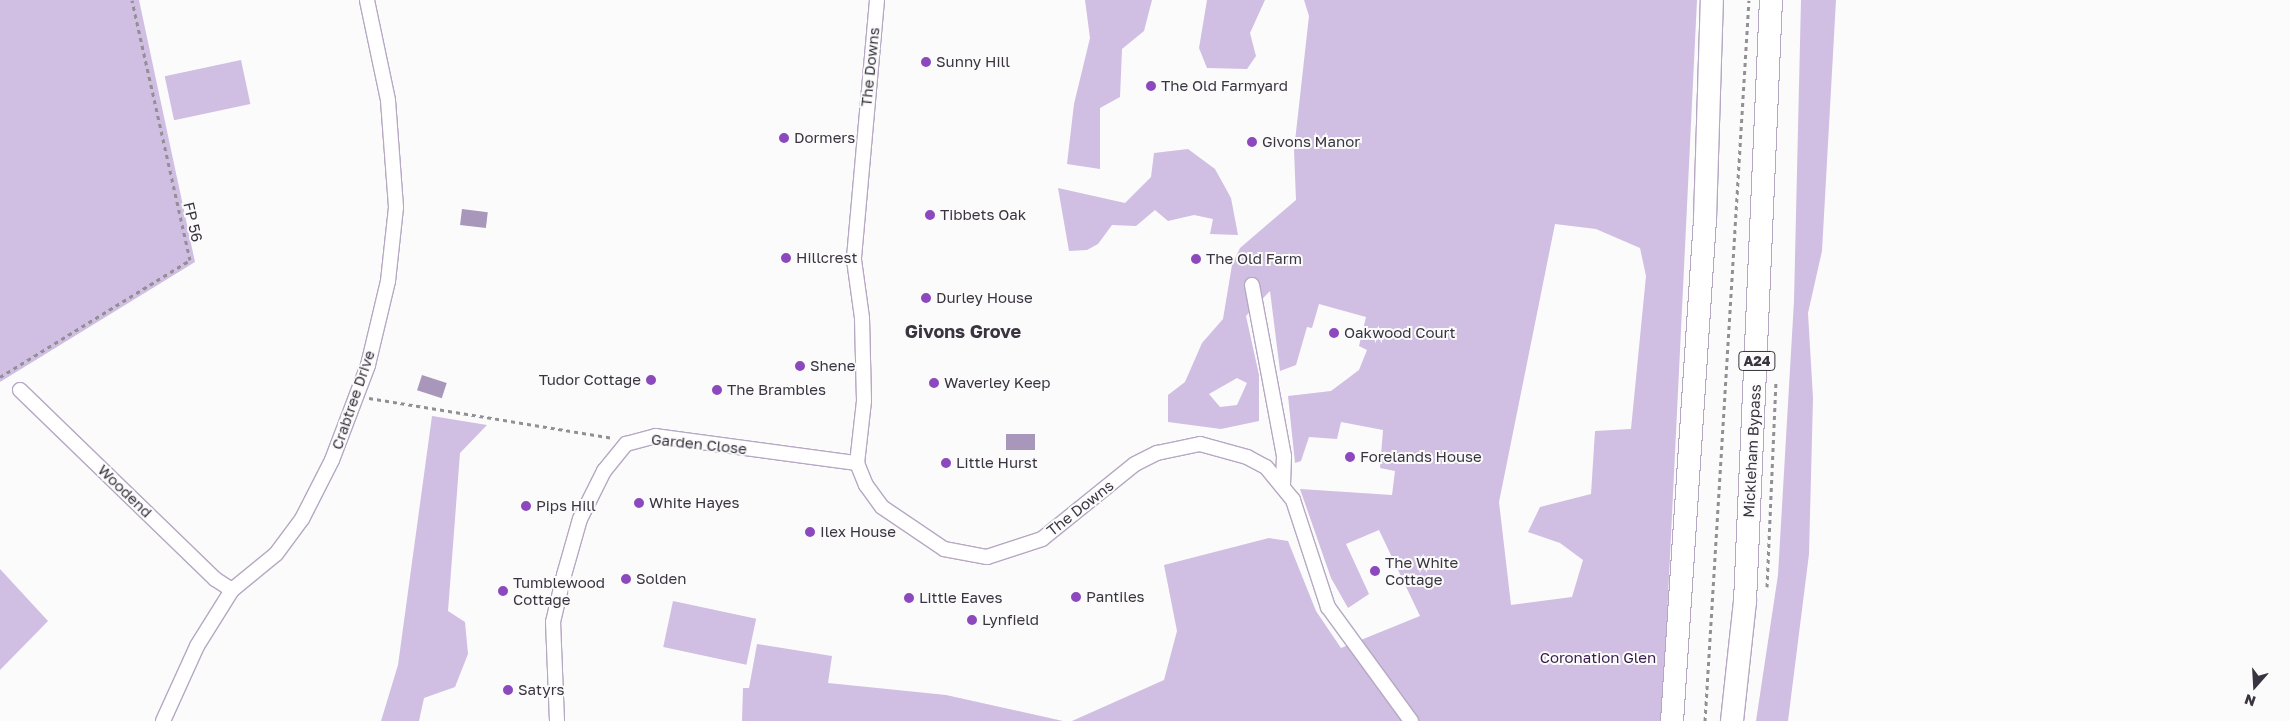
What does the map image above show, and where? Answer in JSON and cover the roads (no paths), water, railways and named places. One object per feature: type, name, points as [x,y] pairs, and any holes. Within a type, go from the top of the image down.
[{"type":"highway","points":[[1672,721],[1705,220],[1712,0]]},
{"type":"highway","name":"Mickleham Bypass","points":[[1732,721],[1745,602],[1771,0]]},
{"type":"street","name":"Crabtree Drive","points":[[163,721],[197,646],[232,590],[276,554],[302,518],[332,460],[356,396],[388,281],[396,207],[388,100],[367,0]]},
{"type":"street","name":"The Downs","points":[[877,0],[854,260],[862,318],[864,401],[857,463],[866,485],[882,507],[944,549],[965,556],[1017,550],[1042,539],[1135,464],[1176,446],[1223,449],[1266,467],[1283,484],[1293,500],[1328,607],[1411,721]]},
{"type":"street","points":[[1252,285],[1284,456],[1283,484]]},
{"type":"street","name":"Woodend","points":[[20,390],[215,580],[232,590]]},
{"type":"street","name":"Garden Close","points":[[556,721],[553,622],[564,575],[580,519],[604,471],[626,444],[656,436],[857,463]]},
{"type":"place","name":"Sunny Hill","points":[[926,62]]},
{"type":"place","name":"The Old Farmyard","points":[[1151,86]]},
{"type":"place","name":"Dormers","points":[[784,138]]},
{"type":"place","name":"Givons Manor","points":[[1252,142]]},
{"type":"place","name":"Tibbets Oak","points":[[930,215]]},
{"type":"place","name":"Hillcrest","points":[[786,258]]},
{"type":"place","name":"The Old Farm","points":[[1196,259]]},
{"type":"place","name":"Durley House","points":[[926,298]]},
{"type":"place","name":"Oakwood Court","points":[[1334,333]]},
{"type":"place","name":"Shene","points":[[800,366]]},
{"type":"place","name":"Tudor Cottage","points":[[651,380]]},
{"type":"place","name":"Waverley Keep","points":[[934,383]]},
{"type":"place","name":"The Brambles","points":[[717,390]]},
{"type":"place","name":"Forelands House","points":[[1350,457]]},
{"type":"place","name":"Little Hurst","points":[[946,463]]},
{"type":"place","name":"White Hayes","points":[[639,503]]},
{"type":"place","name":"Pips Hill","points":[[526,506]]},
{"type":"place","name":"Ilex House","points":[[810,532]]},
{"type":"place","name":"The White Cottage","points":[[1375,571]]},
{"type":"place","name":"Solden","points":[[626,579]]},
{"type":"place","name":"Tumblewood Cottage","points":[[503,591]]},
{"type":"place","name":"Pantiles","points":[[1076,597]]},
{"type":"place","name":"Little Eaves","points":[[909,598]]},
{"type":"place","name":"Lynfield","points":[[972,620]]},
{"type":"place","name":"Satyrs","points":[[508,690]]},
{"type":"district","name":"Givons Grove","points":[[963,331]]},
{"type":"park label","name":"Coronation Glen","points":[[1598,658]]}]
